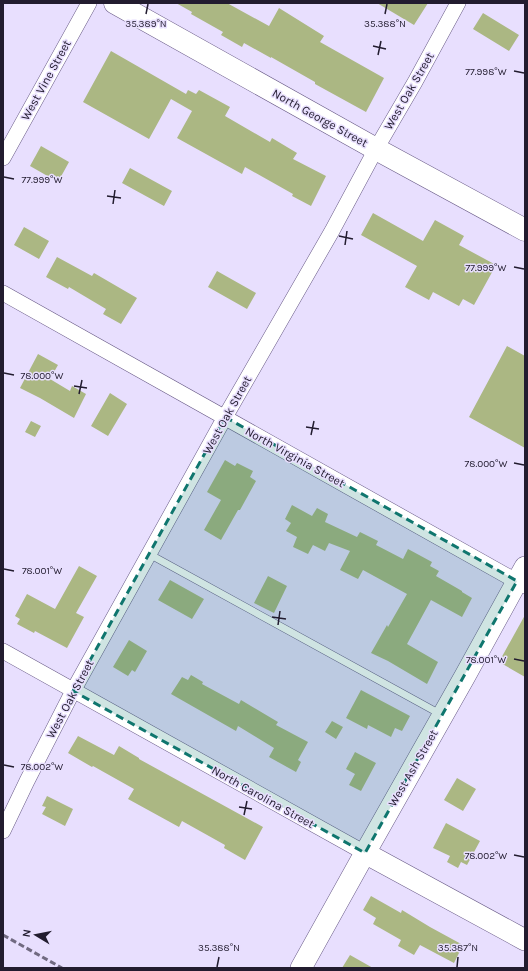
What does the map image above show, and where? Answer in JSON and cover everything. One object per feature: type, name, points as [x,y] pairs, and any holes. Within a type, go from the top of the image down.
[{"type":"main road","name":"North George Street","points":[[115,3],[376,149],[525,230]]},
{"type":"main road","name":"West Ash Street","points":[[301,968],[522,578]]},
{"type":"main road","name":"North Carolina Street","points":[[365,853],[525,940]]},
{"type":"street","name":"West Vine Street","points":[[3,158],[89,3]]},
{"type":"street","name":"West Oak Street","points":[[3,831],[26,781],[73,691],[458,3]]},
{"type":"street","name":"North Virginia Street","points":[[3,293],[225,417],[522,578]]},
{"type":"street","name":"North Carolina Street","points":[[3,651],[365,853]]},
{"type":"lane","points":[[149,554],[443,715]]},
{"type":"highlighted area","points":[[225,417],[517,581],[365,853],[73,691]]},
{"type":"building","points":[[176,3],[227,3],[269,26],[279,8],[324,36],[320,42],[384,78],[366,112],[315,84],[315,82],[271,57],[244,43],[242,47],[221,35],[223,32],[191,14],[192,12]]},
{"type":"building","points":[[377,3],[428,3],[414,25]]},
{"type":"building","points":[[483,13],[519,35],[509,51],[473,29]]},
{"type":"building","points":[[111,51],[186,94],[188,90],[196,94],[199,90],[230,107],[225,116],[270,142],[272,138],[297,153],[293,159],[326,176],[311,206],[245,167],[242,174],[177,138],[192,111],[171,99],[149,139],[83,102]]},
{"type":"building","points":[[41,146],[69,162],[58,182],[30,166]]},
{"type":"building","points":[[130,168],[172,191],[164,206],[122,183]]},
{"type":"building","points":[[373,213],[423,241],[435,220],[464,236],[459,245],[496,265],[474,305],[463,299],[459,306],[433,292],[429,300],[405,287],[417,266],[361,235]]},
{"type":"building","points":[[24,227],[49,241],[39,259],[14,245]]},
{"type":"building","points":[[57,257],[92,276],[94,273],[137,298],[121,324],[103,314],[106,309],[69,287],[68,289],[46,277]]},
{"type":"building","points":[[217,271],[256,293],[247,309],[208,287]]},
{"type":"building","points":[[507,346],[525,356],[525,448],[469,417]]},
{"type":"building","points":[[38,354],[58,365],[50,379],[70,391],[72,386],[86,394],[74,418],[20,388]]},
{"type":"building","points":[[110,393],[127,404],[108,436],[91,426]]},
{"type":"building","points":[[31,421],[41,426],[35,437],[25,432]]},
{"type":"building","points":[[225,460],[235,466],[237,463],[253,471],[250,477],[256,481],[221,540],[204,530],[221,500],[207,492]]},
{"type":"building","points":[[292,505],[312,516],[317,508],[328,514],[325,522],[357,537],[360,532],[378,541],[376,545],[403,559],[408,549],[432,562],[430,566],[439,571],[436,576],[472,598],[462,617],[431,600],[407,644],[438,662],[427,684],[388,661],[371,653],[407,594],[363,570],[358,579],[340,570],[350,551],[329,543],[325,551],[313,545],[308,554],[293,547],[297,537],[286,531],[291,523],[285,519]]},
{"type":"building","points":[[79,566],[97,576],[76,613],[84,617],[67,648],[35,631],[34,633],[17,624],[20,619],[15,616],[27,594],[55,609]]},
{"type":"building","points":[[268,576],[287,586],[274,613],[254,603]]},
{"type":"building","points":[[170,580],[204,599],[192,619],[158,600]]},
{"type":"building","points":[[525,615],[525,677],[499,662]]},
{"type":"building","points":[[129,640],[147,651],[135,672],[132,670],[128,676],[113,667]]},
{"type":"building","points":[[191,675],[203,682],[202,684],[239,704],[241,700],[278,722],[276,725],[308,742],[298,760],[301,762],[296,772],[269,757],[274,748],[238,726],[236,731],[171,694],[182,677],[188,680]]},
{"type":"building","points":[[361,690],[410,716],[402,731],[395,728],[391,737],[368,725],[367,729],[346,718]]},
{"type":"building","points":[[332,721],[343,727],[336,739],[325,732]]},
{"type":"building","points":[[78,736],[114,755],[119,746],[139,759],[263,827],[245,860],[224,848],[225,845],[182,821],[179,827],[128,799],[134,789],[68,753]]},
{"type":"building","points":[[355,752],[376,763],[361,791],[349,785],[355,774],[346,769]]},
{"type":"building","points":[[457,778],[476,789],[463,811],[444,800]]},
{"type":"building","points":[[47,796],[73,809],[65,826],[42,814],[46,807],[42,806]]},
{"type":"building","points":[[446,823],[480,841],[467,865],[461,862],[458,868],[447,862],[450,856],[433,848]]},
{"type":"building","points":[[371,896],[401,913],[402,910],[463,945],[454,963],[420,945],[414,955],[398,946],[401,940],[373,924],[376,918],[363,910]]},
{"type":"building","points":[[350,955],[373,968],[342,968]]},
{"type":"railway","points":[[3,935],[62,968]]}]
